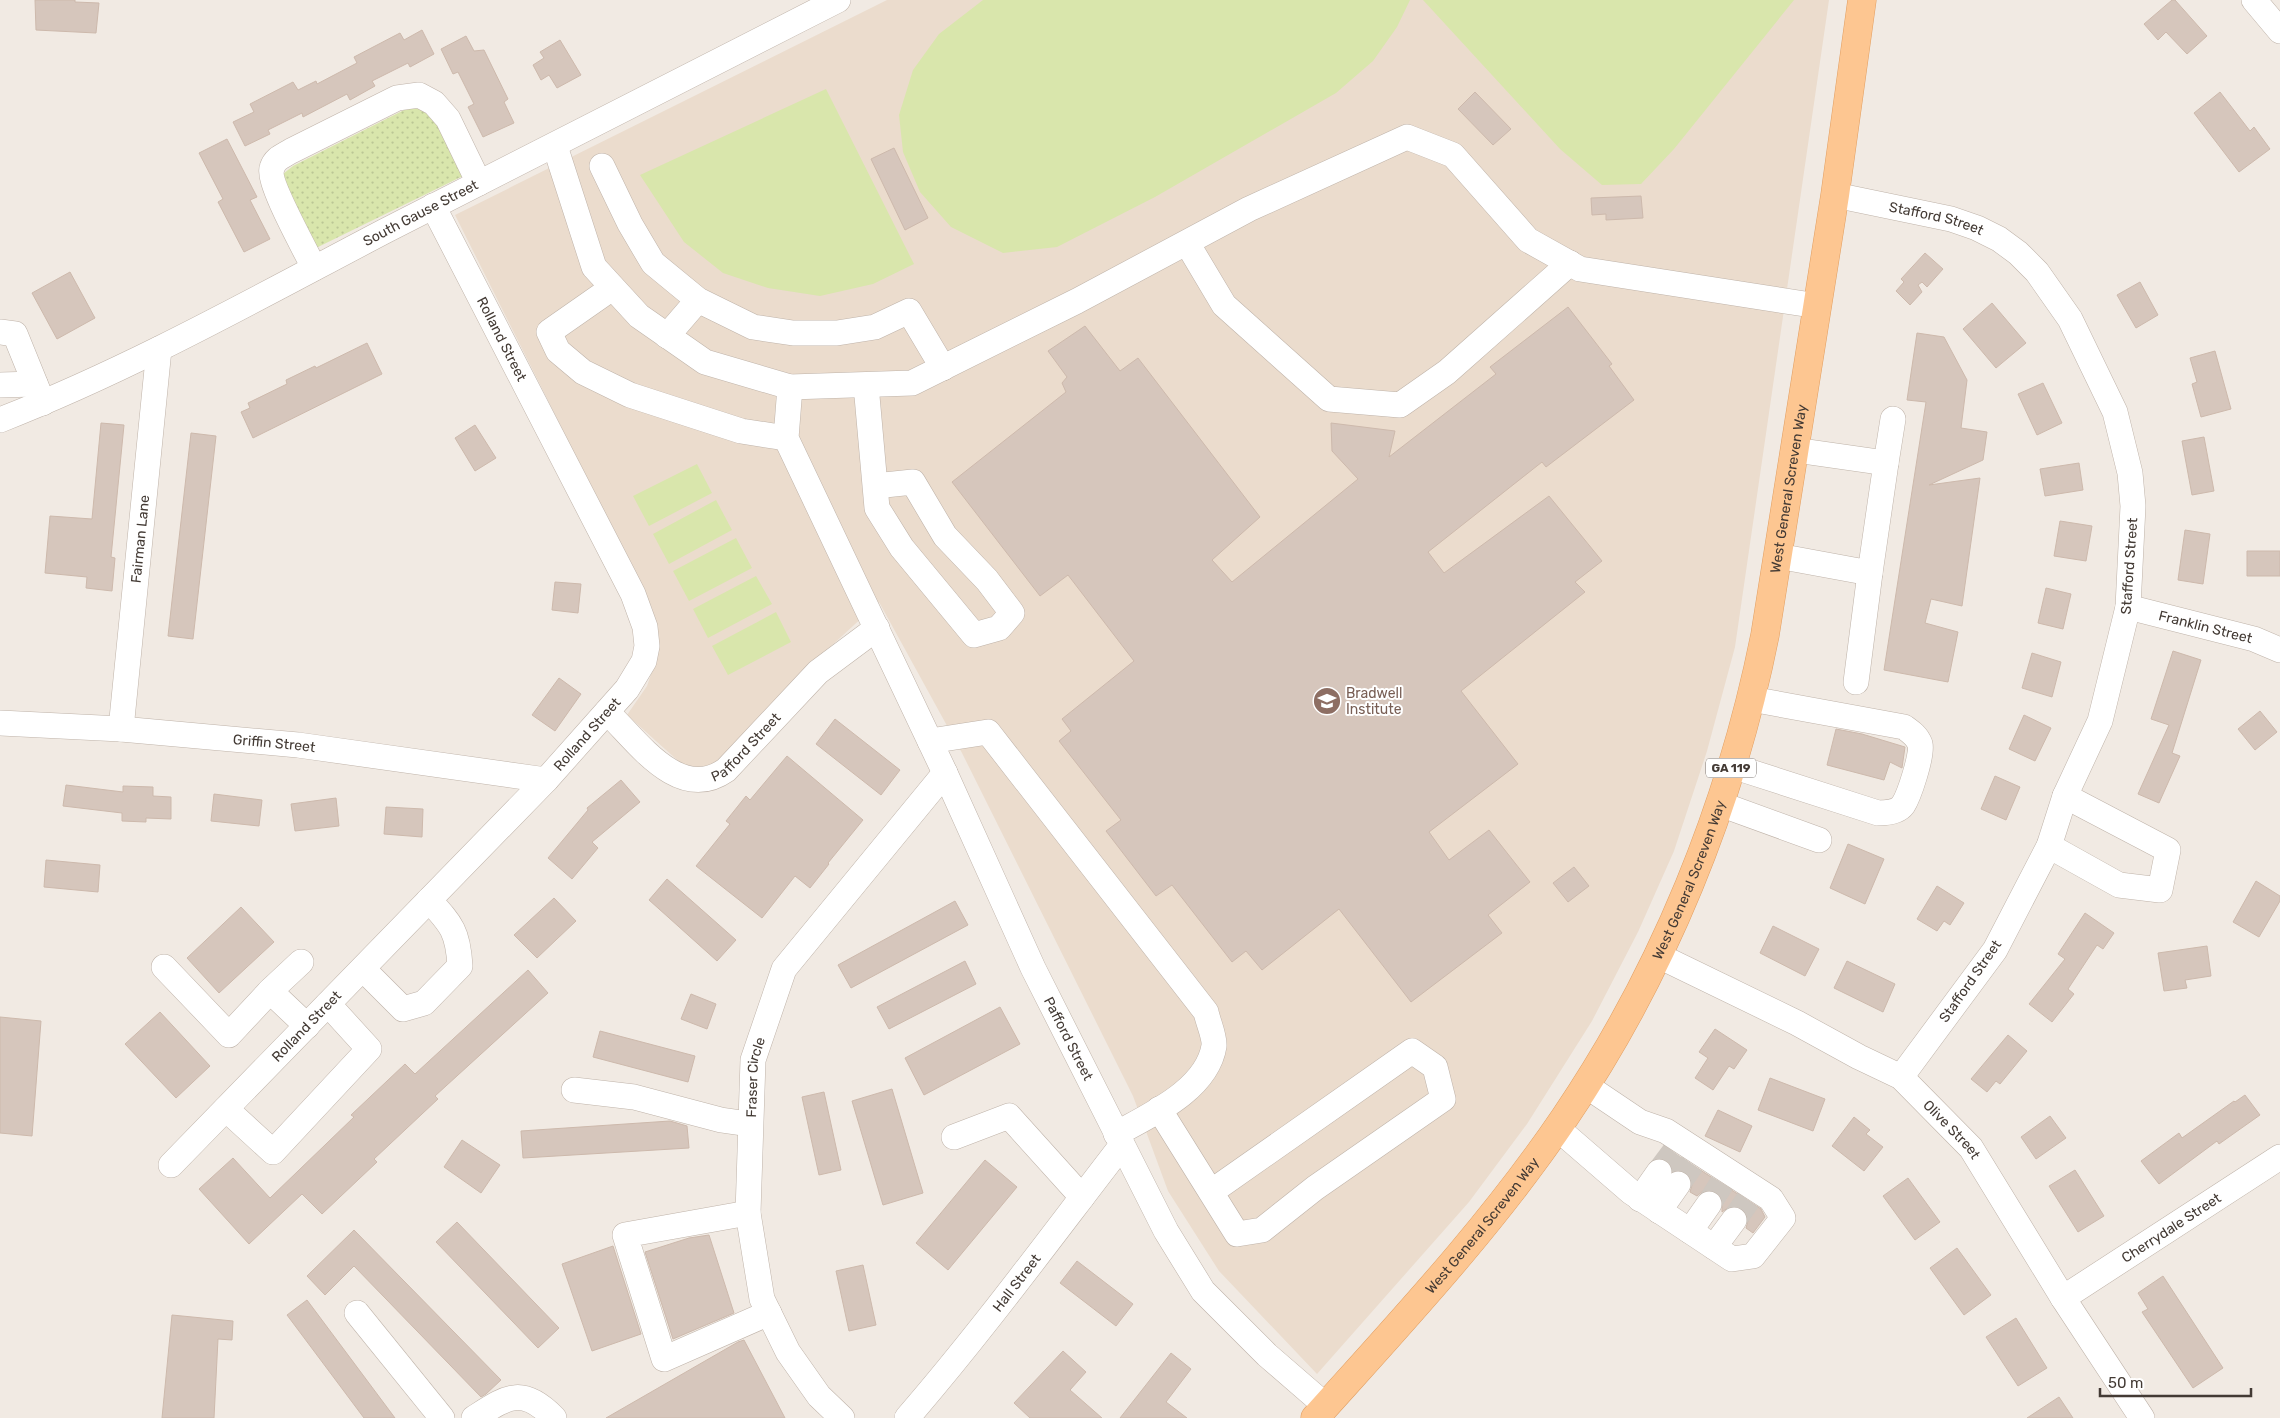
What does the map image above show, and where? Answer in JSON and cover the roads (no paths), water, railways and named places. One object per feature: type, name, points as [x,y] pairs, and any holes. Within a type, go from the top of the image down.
[{"type":"main road","name":"West General Screven Way","points":[[1320,1412],[1510,1194],[1557,1128],[1585,1085],[1625,1016],[1657,955],[1684,896],[1720,804],[1751,699],[1765,635],[1835,195],[1862,0]]},
{"type":"street","name":"South Gause Street","points":[[0,420],[39,393],[159,349],[433,206],[555,146],[838,0]]},
{"type":"street","points":[[2254,0],[2279,28]]},
{"type":"street","points":[[314,268],[274,186],[271,170],[275,160],[291,151],[396,98],[420,95],[434,103],[448,119],[479,184]]},
{"type":"street","points":[[555,146],[594,267],[639,316],[706,362],[790,387],[912,383],[1077,301],[1249,209],[1406,137],[1453,155],[1528,240],[1580,269],[1818,306]]},
{"type":"street","points":[[602,166],[630,224],[653,263],[698,300],[753,327],[793,334],[837,333],[875,327],[909,311],[943,368]]},
{"type":"street","name":"Stafford Street","points":[[1835,195],[1951,219],[1977,228],[1999,239],[2018,253],[2037,272],[2070,319],[2116,412],[2130,473],[2132,506],[2128,607],[2100,721],[2065,796],[2049,846],[1995,950],[1901,1077]]},
{"type":"street","name":"Rolland Street","points":[[171,1165],[546,780],[628,689],[644,661],[648,646],[640,613],[629,585],[433,206]]},
{"type":"street","points":[[1187,243],[1224,305],[1329,400],[1400,405],[1447,372],[1570,263]]},
{"type":"street","points":[[612,288],[549,332],[558,351],[582,372],[630,395],[741,431],[786,438],[790,387]]},
{"type":"street","points":[[667,336],[698,300]]},
{"type":"street","points":[[0,332],[15,334],[39,393]]},
{"type":"street","name":"Fairman Lane","points":[[121,729],[159,349]]},
{"type":"street","points":[[0,385],[39,393]]},
{"type":"street","points":[[866,385],[875,486],[877,508],[902,548],[974,636],[999,628],[1012,613],[988,580],[945,536],[913,482],[875,486]]},
{"type":"street","points":[[1856,682],[1893,419]]},
{"type":"street","name":"Pafford Street","points":[[786,438],[945,773],[1033,968],[1166,1231],[1204,1291],[1320,1412]]},
{"type":"street","points":[[1795,450],[1886,463]]},
{"type":"street","points":[[1778,556],[1870,573]]},
{"type":"street","name":"Franklin Street","points":[[2128,607],[2254,639],[2280,650]]},
{"type":"street","name":"Pafford Street","points":[[607,712],[657,762],[677,776],[692,781],[715,778],[726,770],[818,672],[877,628]]},
{"type":"street","points":[[1732,766],[1878,813],[1890,813],[1902,806],[1913,781],[1921,746],[1916,735],[1904,727],[1751,699]]},
{"type":"street","name":"Griffin Street","points":[[0,723],[121,729],[298,745],[546,780]]},
{"type":"street","points":[[930,741],[988,732],[1206,1012],[1214,1045],[1205,1069],[1184,1092],[1119,1139]]},
{"type":"street","name":"Fraser Circle","points":[[842,1418],[819,1396],[788,1352],[762,1299],[748,1213],[749,1124],[753,1060],[784,968],[945,773]]},
{"type":"street","points":[[2049,846],[2119,885],[2160,890],[2168,850],[2065,796]]},
{"type":"street","points":[[1720,804],[1819,840]]},
{"type":"street","points":[[363,969],[403,1009],[424,1003],[448,979],[460,966],[459,946],[452,925],[429,900]]},
{"type":"street","name":"Olive Street","points":[[1657,955],[1797,1023],[1859,1057],[1901,1077],[1971,1148],[2063,1298],[2142,1418]]},
{"type":"street","points":[[164,967],[229,1035],[270,991],[301,962]]},
{"type":"street","points":[[270,991],[307,1026]]},
{"type":"street","points":[[226,1109],[273,1152],[368,1049],[328,1004]]},
{"type":"street","points":[[1159,1109],[1237,1234],[1262,1230],[1315,1188],[1443,1099],[1435,1067],[1412,1051],[1211,1192]]},
{"type":"street","points":[[1557,1128],[1650,1205],[1732,1259],[1753,1256],[1783,1218],[1772,1199],[1720,1186],[1666,1131],[1640,1122],[1585,1085]]},
{"type":"street","points":[[574,1090],[634,1097],[721,1120],[749,1124]]},
{"type":"street","points":[[954,1137],[1009,1116],[1082,1197]]},
{"type":"street","name":"Hall Street","points":[[907,1418],[966,1349],[1082,1197],[1119,1139]]},
{"type":"street","name":"Cherrydale Street","points":[[2063,1298],[2280,1157]]},
{"type":"street","points":[[1650,1205],[1669,1178]]},
{"type":"street","points":[[1690,1231],[1720,1186]]},
{"type":"street","points":[[748,1213],[625,1235],[664,1359],[769,1313]]},
{"type":"street","points":[[1714,1247],[1734,1220]]},
{"type":"street","points":[[357,1313],[442,1418]]},
{"type":"street","points":[[474,1418],[501,1401],[510,1397],[519,1397],[530,1400],[540,1406],[554,1418]]},
{"type":"tunnel","points":[[1659,1172],[1674,1152]]},
{"type":"tunnel","points":[[1678,1184],[1692,1164]]},
{"type":"tunnel","points":[[1709,1204],[1722,1183]]},
{"type":"tunnel","points":[[1734,1220],[1748,1200]]},
{"type":"place","name":"Bradwell Institute","points":[[1327,701]]}]
